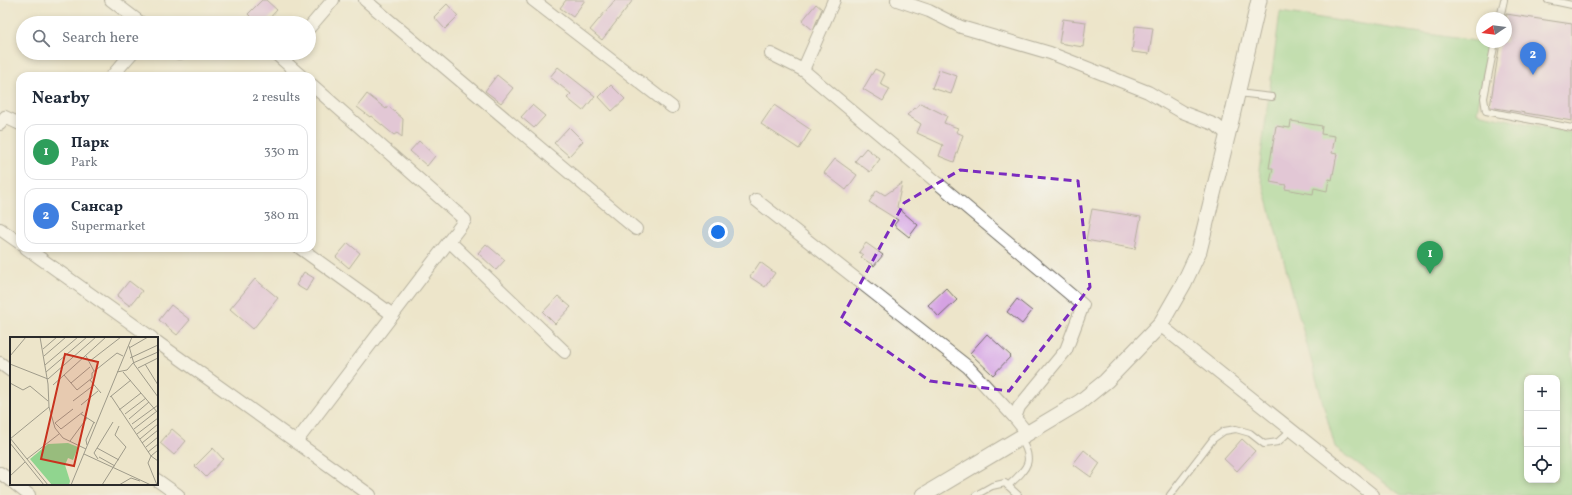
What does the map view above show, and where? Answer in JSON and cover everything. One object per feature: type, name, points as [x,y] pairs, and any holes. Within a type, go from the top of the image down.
[{"type":"street","points":[[111,0],[132,16]]},
{"type":"street","points":[[316,20],[333,0]]},
{"type":"street","points":[[365,0],[636,229]]},
{"type":"street","points":[[533,0],[672,107]]},
{"type":"street","points":[[803,70],[834,0]]},
{"type":"street","points":[[897,0],[928,11],[961,27],[1050,53],[1148,92],[1182,112],[1216,125],[1228,135]]},
{"type":"street","points":[[924,495],[1080,402],[1106,381],[1160,325],[1199,251],[1228,135],[1259,0]]},
{"type":"street","points":[[771,54],[803,70],[1083,305],[1066,350],[1019,407],[1015,418]]},
{"type":"street","points":[[115,72],[126,60]]},
{"type":"street","points":[[286,60],[297,72]]},
{"type":"street","points":[[296,442],[465,220],[316,89]]},
{"type":"street","points":[[2,118],[16,123]]},
{"type":"street","points":[[756,200],[968,367],[1015,418],[1024,436]]},
{"type":"street","points":[[0,229],[16,240]]},
{"type":"street","points":[[449,241],[565,352]]},
{"type":"street","points":[[32,252],[151,337]]},
{"type":"street","points":[[306,252],[393,315]]},
{"type":"street","points":[[1160,325],[1373,495]]},
{"type":"street","points":[[158,343],[370,495]]},
{"type":"street","points":[[0,363],[10,370]]},
{"type":"street","points":[[0,473],[10,480]]},
{"type":"street","points":[[158,481],[178,495]]},
{"type":"street","points":[[16,485],[29,495]]},
{"type":"lane","points":[[1501,12],[1504,0]]},
{"type":"lane","points":[[1548,0],[1572,5]]},
{"type":"lane","points":[[1494,48],[1484,98],[1486,111],[1572,128]]},
{"type":"lane","points":[[1238,93],[1272,97]]},
{"type":"lane","points":[[1170,495],[1213,439],[1224,431],[1236,429],[1250,433],[1264,444],[1278,442],[1291,430]]},
{"type":"lane","points":[[1008,486],[1026,467],[1029,456],[1024,436]]},
{"type":"lane","points":[[976,495],[992,486],[1005,483],[1018,495]]},
{"type":"highlighted area","points":[[960,170],[1078,181],[1090,287],[1009,391],[930,381],[841,319],[904,203]]},
{"type":"green space","points":[[1280,12],[1476,41],[1476,48],[1488,48],[1477,113],[1572,133],[1572,495],[1401,495],[1335,447],[1259,170]]},
{"type":"building","points":[[262,0],[266,0],[277,10],[271,16],[250,16],[248,14]]},
{"type":"building","points":[[566,0],[585,0],[573,17],[560,8]]},
{"type":"building","points":[[615,0],[633,0],[602,40],[590,30]]},
{"type":"building","points":[[447,4],[458,16],[445,29],[434,17]]},
{"type":"building","points":[[816,4],[822,9],[813,30],[802,21]]},
{"type":"building","points":[[1512,15],[1572,24],[1572,121],[1490,107],[1499,48],[1512,48]]},
{"type":"building","points":[[1063,19],[1086,22],[1083,47],[1059,43]]},
{"type":"building","points":[[1135,26],[1153,28],[1149,54],[1132,52]]},
{"type":"building","points":[[558,67],[595,96],[583,111],[567,98],[571,94],[550,77]]},
{"type":"building","points":[[875,69],[885,74],[880,84],[890,89],[883,101],[863,89]]},
{"type":"building","points":[[939,70],[957,76],[951,94],[932,88]]},
{"type":"building","points":[[497,75],[513,88],[501,103],[485,91]]},
{"type":"building","points":[[611,85],[625,99],[612,111],[599,97]]},
{"type":"building","points":[[367,94],[386,109],[388,106],[403,119],[402,137],[397,133],[394,135],[371,116],[370,117],[357,107]]},
{"type":"building","points":[[921,103],[947,116],[944,123],[958,128],[956,132],[963,135],[954,162],[939,156],[943,145],[917,133],[921,124],[907,115]]},
{"type":"building","points":[[532,105],[545,116],[534,128],[521,117]]},
{"type":"building","points":[[774,105],[811,130],[799,149],[761,124]]},
{"type":"building","points":[[1291,121],[1322,126],[1321,134],[1335,136],[1332,153],[1337,154],[1332,180],[1329,179],[1327,191],[1314,188],[1313,194],[1285,189],[1286,185],[1270,182],[1273,168],[1269,168],[1276,126],[1290,128]]},
{"type":"building","points":[[569,127],[583,141],[569,156],[554,143]]},
{"type":"building","points":[[419,141],[435,156],[427,166],[410,151]]},
{"type":"building","points":[[866,148],[880,159],[870,172],[855,161]]},
{"type":"building","points":[[835,159],[857,175],[846,190],[824,173]]},
{"type":"building","points":[[902,183],[897,207],[918,225],[909,237],[894,225],[898,220],[869,202],[877,190],[885,195]]},
{"type":"building","points":[[1092,209],[1141,217],[1135,249],[1086,240]]},
{"type":"building","points":[[348,243],[360,253],[349,268],[336,257]]},
{"type":"building","points":[[866,243],[883,255],[874,266],[861,257],[863,255],[859,252]]},
{"type":"building","points":[[486,244],[505,260],[496,270],[478,253]]},
{"type":"building","points":[[760,262],[775,273],[765,287],[750,277]]},
{"type":"building","points":[[304,272],[314,278],[306,291],[296,285]]},
{"type":"building","points":[[255,279],[278,298],[253,329],[230,309]]},
{"type":"building","points":[[129,281],[142,291],[130,306],[117,296]]},
{"type":"building","points":[[946,288],[957,300],[939,317],[928,305]]},
{"type":"building","points":[[558,296],[571,307],[555,324],[543,312]]},
{"type":"building","points":[[1017,299],[1032,311],[1022,324],[1007,312]]},
{"type":"building","points":[[171,305],[190,320],[177,335],[159,320]]},
{"type":"building","points":[[987,334],[1011,356],[993,375],[970,353]]},
{"type":"building","points":[[172,429],[186,441],[174,455],[160,443]]},
{"type":"building","points":[[1242,439],[1255,451],[1237,471],[1224,459]]},
{"type":"building","points":[[213,448],[223,459],[206,477],[195,466]]},
{"type":"building","points":[[1084,450],[1100,463],[1091,477],[1073,464]]},
{"type":"place","name":"Сансар","points":[[1533,75]]},
{"type":"place","name":"Парк","points":[[1430,274]]}]
